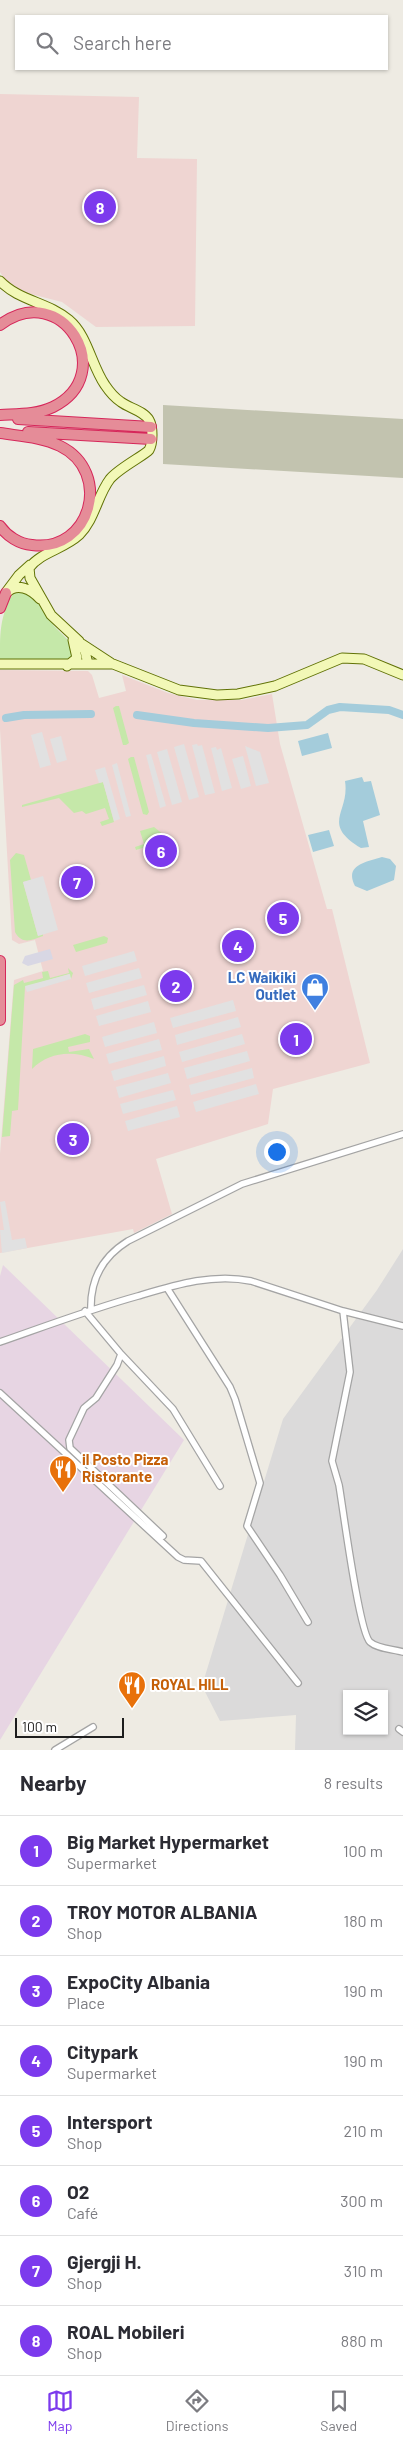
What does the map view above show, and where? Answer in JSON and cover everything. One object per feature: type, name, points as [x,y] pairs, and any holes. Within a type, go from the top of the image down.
[{"type":"highway","points":[[0,325],[25,313],[52,316],[74,332],[83,358],[76,386],[60,402],[36,412],[4,416]]},
{"type":"highway","points":[[4,416],[151,427]]},
{"type":"highway","points":[[4,432],[151,439]]},
{"type":"highway","points":[[0,526],[18,541],[28,545],[48,546],[66,538],[80,526],[88,509],[90,497],[87,474],[82,464],[68,450],[48,442],[4,432]]},
{"type":"highway","points":[[0,608],[6,593]]},
{"type":"highway","points":[[0,961],[0,1020]]},
{"type":"main road","points":[[0,281],[11,291],[69,320],[81,335],[106,386],[120,402],[144,414],[149,419],[151,427],[151,439],[147,452],[125,465],[109,480],[91,518],[79,534],[61,548],[34,562],[19,574],[6,593]]},
{"type":"main road","points":[[34,562],[28,573],[45,605]]},
{"type":"main road","points":[[6,593],[11,588],[23,588],[39,597],[73,639],[78,652],[76,660],[67,666]]},
{"type":"main road","points":[[66,632],[113,664],[179,690],[217,695],[238,694],[275,686],[342,658],[364,659],[403,675]]},
{"type":"main road","points":[[79,641],[85,651],[88,664]]},
{"type":"main road","points":[[0,664],[67,666],[113,664]]},
{"type":"street","points":[[220,1486],[173,1409],[121,1354],[88,1311],[93,1286],[102,1264],[117,1248],[128,1241],[242,1184],[403,1134]]},
{"type":"street","points":[[0,1342],[88,1311],[167,1288],[199,1280],[236,1278],[344,1311],[403,1326]]},
{"type":"street","points":[[167,1288],[230,1387],[260,1483],[248,1521],[249,1531],[280,1575],[308,1622]]},
{"type":"street","points":[[344,1311],[350,1372],[335,1440],[332,1467],[339,1485],[359,1612],[367,1638],[376,1646],[403,1652]]},
{"type":"street","points":[[121,1354],[99,1394],[84,1408],[68,1444],[72,1451],[163,1536]]},
{"type":"street","points":[[0,1393],[178,1557],[184,1560],[201,1561],[298,1683]]},
{"type":"street","points":[[55,1750],[92,1727]]},
{"type":"shaded area","points":[[0,94],[139,97],[137,158],[197,159],[195,326],[96,327],[62,302],[23,292],[5,280],[0,272]]},
{"type":"shaded area","points":[[163,405],[403,419],[403,478],[163,464]]},
{"type":"shaded area","points":[[0,670],[88,671],[92,675],[99,698],[126,691],[122,675],[168,693],[197,700],[242,700],[272,694],[280,744],[327,909],[332,909],[370,1063],[273,1089],[268,1124],[156,1159],[172,1214],[134,1233],[133,1229],[0,1253],[0,1154],[14,980],[43,971],[35,940],[19,944],[12,940],[0,729]]},
{"type":"shaded area","points":[[42,732],[51,765],[40,768],[31,735]]},
{"type":"shaded area","points":[[61,736],[67,760],[57,763],[50,739]]},
{"type":"shaded area","points":[[184,744],[199,797],[189,800],[174,747]]},
{"type":"shaded area","points":[[197,744],[198,746],[202,745],[215,793],[205,795],[192,745]]},
{"type":"shaded area","points":[[245,746],[260,752],[269,783],[256,786]]},
{"type":"shaded area","points":[[216,747],[217,750],[221,748],[232,788],[222,791],[211,748]]},
{"type":"shaded area","points":[[167,749],[182,802],[172,805],[157,752]]},
{"type":"shaded area","points":[[151,754],[166,806],[160,808],[146,755]]},
{"type":"shaded area","points":[[243,756],[251,786],[241,789],[232,759]]},
{"type":"shaded area","points":[[117,763],[131,816],[126,817],[112,765]]},
{"type":"shaded area","points":[[105,767],[120,819],[114,821],[103,782],[99,783],[95,770]]},
{"type":"shaded area","points":[[43,876],[58,930],[38,936],[23,882]]},
{"type":"shaded area","points":[[50,949],[53,959],[28,966],[22,963],[25,956]]},
{"type":"shaded area","points":[[134,951],[137,961],[85,976],[82,966]]},
{"type":"shaded area","points":[[139,968],[142,978],[89,993],[86,983]]},
{"type":"shaded area","points":[[70,974],[71,979],[27,992],[25,986]]},
{"type":"shaded area","points":[[144,985],[147,995],[94,1010],[91,999]]},
{"type":"shaded area","points":[[233,1000],[236,1011],[173,1028],[170,1018]]},
{"type":"shaded area","points":[[148,1001],[151,1012],[99,1026],[96,1016]]},
{"type":"shaded area","points":[[238,1017],[241,1027],[177,1045],[175,1035]]},
{"type":"shaded area","points":[[154,1022],[157,1033],[105,1047],[102,1037]]},
{"type":"shaded area","points":[[242,1034],[245,1044],[182,1062],[179,1052]]},
{"type":"shaded area","points":[[159,1039],[162,1050],[109,1064],[106,1054]]},
{"type":"shaded area","points":[[247,1051],[250,1061],[187,1079],[184,1068]]},
{"type":"shaded area","points":[[164,1056],[166,1066],[114,1081],[111,1071]]},
{"type":"shaded area","points":[[252,1068],[254,1078],[191,1095],[189,1085]]},
{"type":"shaded area","points":[[168,1073],[171,1083],[119,1098],[116,1087]]},
{"type":"shaded area","points":[[256,1084],[259,1094],[196,1112],[193,1102]]},
{"type":"shaded area","points":[[173,1090],[176,1100],[123,1114],[120,1104]]},
{"type":"shaded area","points":[[177,1106],[180,1117],[128,1131],[125,1121]]},
{"type":"shaded area","points":[[5,1201],[12,1240],[25,1238],[27,1248],[2,1253],[0,1230],[4,1230],[0,1202]]},
{"type":"shaded area","points":[[403,1249],[403,1750],[295,1750],[296,1715],[220,1721],[202,1686],[283,1419],[377,1290]]},
{"type":"shaded area","points":[[3,1265],[184,1440],[0,1740],[0,1276]]},
{"type":"green space","points":[[23,591],[39,602],[54,626],[71,643],[73,656],[66,661],[0,659],[1,632],[5,610],[12,592]]},
{"type":"green space","points":[[119,706],[129,743],[126,745],[123,745],[113,708]]},
{"type":"green space","points":[[134,757],[149,812],[147,815],[143,814],[128,759]]},
{"type":"green space","points":[[103,782],[114,822],[102,826],[100,822],[109,819],[105,808],[86,814],[82,811],[74,813],[59,798],[22,807],[22,805]]},
{"type":"green space","points":[[154,827],[164,835],[164,838],[155,840],[157,850],[149,846],[136,850],[135,847],[144,844],[140,831]]},
{"type":"green space","points":[[16,853],[24,855],[31,880],[23,882],[38,936],[43,934],[43,936],[31,940],[21,939],[15,932],[10,860]]},
{"type":"green space","points":[[104,936],[108,938],[107,943],[76,952],[73,945]]},
{"type":"green space","points":[[68,968],[73,973],[71,979],[69,974],[25,987],[18,1110],[12,1111],[10,1136],[2,1137],[14,985],[23,980],[24,983],[43,978],[42,972],[48,971],[50,978],[69,973]]},
{"type":"green space","points":[[85,1034],[90,1036],[90,1042],[68,1047],[69,1052],[89,1049],[94,1059],[77,1054],[61,1054],[46,1059],[32,1069],[33,1049]]},
{"type":"water","points":[[328,733],[332,748],[302,756],[298,741]]},
{"type":"water","points":[[362,777],[364,782],[371,781],[380,815],[363,821],[369,847],[361,848],[349,839],[339,824],[344,801],[345,781]]},
{"type":"water","points":[[329,830],[334,846],[313,852],[308,835]]},
{"type":"water","points":[[382,857],[390,859],[396,866],[394,880],[367,891],[355,886],[352,879],[354,869],[364,863]]},
{"type":"waterway","points":[[137,715],[194,723],[268,728],[307,725],[328,710],[340,707],[389,710],[403,715]]},
{"type":"waterway","points":[[6,718],[24,715],[91,714]]},
{"type":"place","name":"ROAL Mobileri","points":[[100,207]]},
{"type":"place","name":"O2","points":[[161,851]]},
{"type":"place","name":"Gjergji H.","points":[[77,882]]},
{"type":"place","name":"Intersport","points":[[283,918]]},
{"type":"place","name":"Citypark","points":[[238,946]]},
{"type":"place","name":"TROY MOTOR ALBANIA","points":[[176,986]]},
{"type":"place","name":"LC Waikiki Outlet","points":[[315,1011]]},
{"type":"place","name":"Big Market Hypermarket","points":[[296,1039]]},
{"type":"place","name":"ExpoCity Albania","points":[[73,1139]]},
{"type":"place","name":"il Posto Pizza Ristorante","points":[[63,1493]]},
{"type":"place","name":"ROYAL HILL","points":[[132,1709]]}]
